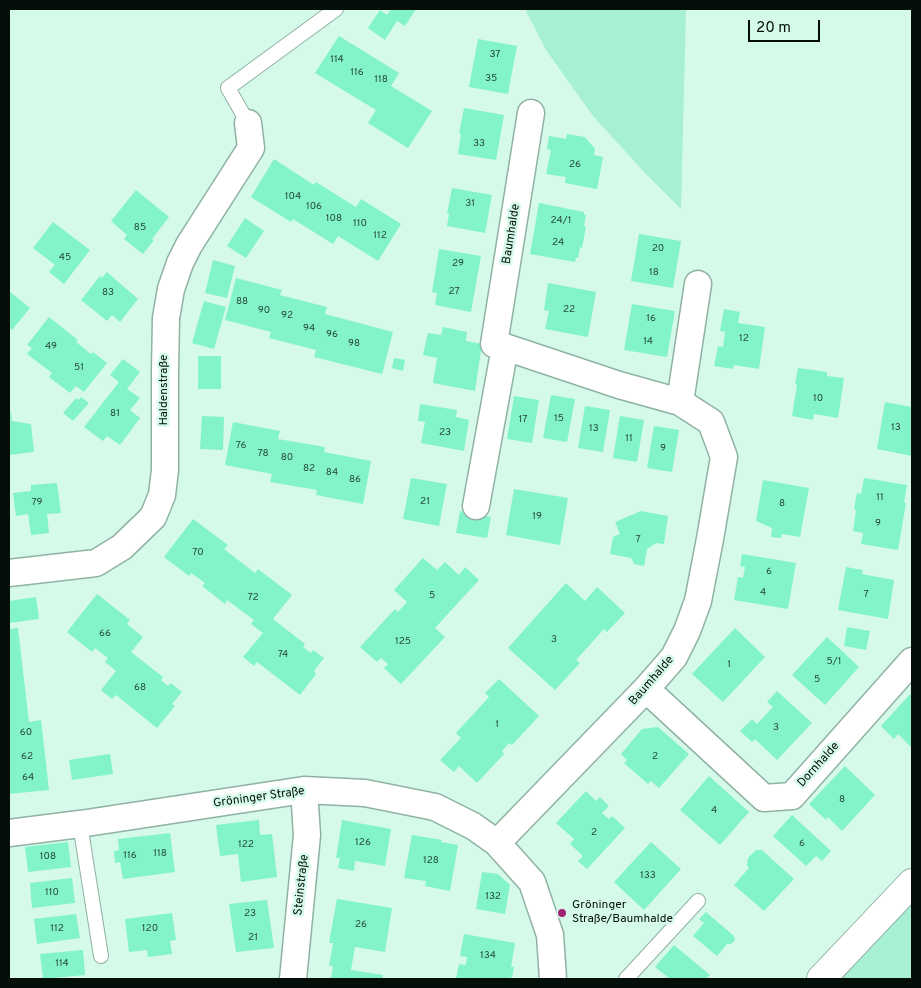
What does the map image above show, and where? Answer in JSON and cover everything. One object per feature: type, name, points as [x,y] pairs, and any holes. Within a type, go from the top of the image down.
[{"type":"main road","points":[[821,979],[912,883]]},
{"type":"street","name":"Baumhalde","points":[[497,843],[646,689],[674,657],[687,631],[698,602],[724,457],[711,422],[680,402],[619,385],[494,344],[531,113]]},
{"type":"street","name":"Haldenstraße","points":[[9,573],[96,563],[122,547],[153,517],[162,495],[165,470],[166,318],[171,289],[180,263],[189,245],[251,148],[248,123]]},
{"type":"street","points":[[680,402],[698,284]]},
{"type":"street","points":[[476,506],[505,347]]},
{"type":"street","name":"Dornhalde","points":[[646,689],[764,798],[792,796],[912,661]]},
{"type":"street","name":"Gröninger Straße","points":[[9,833],[304,790],[365,793],[435,807],[473,826],[497,843],[532,882],[550,936],[553,979]]},
{"type":"street","name":"Steinstraße","points":[[293,979],[307,835],[304,790]]},
{"type":"lane","points":[[248,123],[228,88],[336,9]]},
{"type":"lane","points":[[80,824],[101,956]]},
{"type":"lane","points":[[626,979],[698,901]]},
{"type":"green space","points":[[525,9],[686,9],[681,209],[593,116],[546,50]]},
{"type":"green space","points":[[912,902],[912,979],[840,979],[850,962]]},
{"type":"building","points":[[391,9],[416,9],[405,26],[397,21],[385,40],[368,28],[380,10],[387,15]]},
{"type":"building","points":[[339,36],[399,73],[391,86],[432,111],[408,148],[368,123],[376,110],[315,73]]},
{"type":"building","points":[[478,39],[517,46],[508,94],[469,87]]},
{"type":"building","points":[[464,108],[504,115],[496,160],[458,154],[461,134],[459,134]]},
{"type":"building","points":[[567,134],[585,137],[595,149],[594,155],[603,157],[597,189],[565,183],[566,177],[546,174],[551,150],[547,149],[549,136],[566,139]]},
{"type":"building","points":[[274,159],[314,185],[316,182],[356,207],[361,199],[401,224],[378,261],[338,236],[333,244],[293,219],[291,222],[251,197]]},
{"type":"building","points":[[452,188],[492,195],[485,233],[447,226],[449,214],[447,214]]},
{"type":"building","points":[[136,190],[169,217],[143,254],[124,239],[127,235],[111,221]]},
{"type":"building","points":[[539,203],[584,212],[584,215],[586,215],[582,248],[580,247],[578,258],[576,258],[575,262],[530,254]]},
{"type":"building","points":[[245,218],[264,231],[246,258],[227,246]]},
{"type":"building","points":[[53,222],[90,250],[64,284],[49,272],[55,265],[33,248]]},
{"type":"building","points":[[639,234],[681,241],[673,288],[631,281]]},
{"type":"building","points":[[439,249],[481,256],[471,312],[435,305],[437,293],[432,292]]},
{"type":"building","points":[[213,260],[235,266],[227,298],[205,293]]},
{"type":"building","points":[[107,272],[138,299],[120,322],[112,315],[107,321],[81,300],[100,276],[102,278]]},
{"type":"building","points":[[236,278],[282,290],[280,295],[327,307],[325,314],[393,332],[382,374],[314,357],[316,350],[269,338],[271,332],[225,320]]},
{"type":"building","points":[[548,283],[596,292],[588,337],[545,329],[549,311],[544,310]]},
{"type":"building","points":[[9,291],[30,308],[12,330],[9,327]]},
{"type":"building","points":[[204,301],[226,307],[214,349],[192,343]]},
{"type":"building","points":[[632,304],[675,311],[667,357],[624,350]]},
{"type":"building","points":[[724,309],[740,312],[738,323],[765,327],[759,369],[734,365],[733,369],[714,366],[718,346],[723,347],[725,332],[720,331]]},
{"type":"building","points":[[49,317],[78,340],[76,342],[91,354],[93,352],[107,363],[84,392],[76,386],[70,393],[49,377],[52,373],[27,354],[32,348],[27,345]]},
{"type":"building","points":[[443,327],[467,332],[466,341],[482,344],[475,391],[433,383],[437,358],[423,355],[428,333],[441,335]]},
{"type":"building","points":[[198,356],[221,356],[221,389],[198,389]]},
{"type":"building","points":[[394,358],[405,360],[403,371],[392,368]]},
{"type":"building","points":[[123,359],[140,372],[127,389],[140,398],[130,410],[140,418],[120,445],[107,436],[103,441],[84,427],[119,382],[110,375]]},
{"type":"building","points":[[798,368],[827,372],[827,376],[844,378],[838,418],[814,414],[813,420],[792,416]]},
{"type":"building","points":[[551,395],[575,399],[567,442],[543,438]]},
{"type":"building","points":[[514,396],[539,400],[532,443],[507,439]]},
{"type":"building","points":[[81,397],[89,403],[73,421],[63,413],[76,398],[79,400]]},
{"type":"building","points":[[885,402],[912,407],[912,456],[877,449]]},
{"type":"building","points":[[420,404],[457,410],[456,417],[469,420],[464,451],[421,443],[425,422],[418,421]]},
{"type":"building","points":[[585,406],[610,410],[603,452],[578,448]]},
{"type":"building","points":[[9,412],[11,413],[12,421],[31,424],[34,452],[9,455]]},
{"type":"building","points":[[202,416],[224,417],[223,450],[200,449]]},
{"type":"building","points":[[620,416],[644,420],[637,462],[613,458]]},
{"type":"building","points":[[233,422],[280,431],[278,439],[325,447],[324,452],[371,461],[363,504],[316,495],[317,490],[270,482],[272,474],[225,465]]},
{"type":"building","points":[[654,426],[679,430],[672,472],[647,468]]},
{"type":"building","points":[[411,478],[447,484],[439,526],[403,519]]},
{"type":"building","points":[[864,478],[907,485],[898,550],[861,544],[863,533],[853,531],[857,493],[861,494]]},
{"type":"building","points":[[763,480],[809,488],[800,537],[782,534],[781,538],[771,537],[772,528],[756,521]]},
{"type":"building","points":[[57,483],[61,513],[47,514],[49,533],[31,535],[28,514],[16,516],[13,493],[31,491],[31,485]]},
{"type":"building","points":[[514,489],[568,498],[560,545],[506,535]]},
{"type":"building","points":[[460,511],[491,517],[487,538],[456,533]]},
{"type":"building","points":[[641,511],[668,516],[664,544],[656,543],[647,549],[644,566],[634,564],[631,558],[610,554],[613,537],[620,534],[615,522]]},
{"type":"building","points":[[193,519],[228,545],[224,549],[255,573],[258,569],[292,595],[273,619],[305,644],[303,647],[311,653],[313,650],[324,658],[314,671],[316,674],[300,695],[257,662],[254,666],[243,657],[263,633],[251,624],[254,620],[227,600],[225,604],[202,586],[205,583],[191,573],[189,576],[164,557]]},
{"type":"building","points":[[742,554],[796,563],[788,609],[734,600],[738,577],[743,578],[745,567],[740,566]]},
{"type":"building","points":[[423,558],[437,570],[445,562],[459,575],[465,567],[479,580],[435,628],[445,637],[401,684],[384,668],[388,664],[381,658],[377,662],[360,647],[395,609],[398,612],[407,602],[394,590]]},
{"type":"building","points":[[846,567],[863,570],[862,574],[894,580],[888,619],[838,610]]},
{"type":"building","points":[[566,583],[585,601],[597,587],[625,613],[607,632],[604,629],[576,660],[580,663],[555,690],[508,648]]},
{"type":"building","points":[[97,594],[130,620],[127,624],[143,637],[131,652],[163,677],[161,680],[168,686],[171,683],[182,692],[172,704],[175,706],[157,728],[116,695],[112,699],[101,690],[116,671],[105,662],[108,658],[95,648],[92,652],[67,632]]},
{"type":"building","points":[[36,597],[39,619],[9,623],[9,601]]},
{"type":"building","points":[[847,627],[870,631],[866,650],[844,646]]},
{"type":"building","points":[[18,628],[29,722],[41,720],[49,790],[9,794],[9,629]]},
{"type":"building","points":[[735,628],[765,657],[723,702],[692,674]]},
{"type":"building","points":[[827,637],[859,667],[825,705],[792,675]]},
{"type":"building","points":[[499,679],[539,716],[512,745],[509,743],[502,751],[504,754],[477,783],[459,766],[454,772],[440,760],[461,738],[456,733],[489,697],[485,693]]},
{"type":"building","points":[[777,691],[812,723],[777,760],[755,739],[752,742],[740,731],[752,719],[757,724],[773,707],[767,702]]},
{"type":"building","points":[[912,692],[912,748],[898,734],[894,739],[881,726]]},
{"type":"building","points":[[658,727],[689,754],[659,788],[651,781],[648,784],[624,763],[627,760],[621,754],[642,729]]},
{"type":"building","points":[[110,754],[113,774],[72,780],[69,760]]},
{"type":"building","points":[[845,766],[875,795],[842,831],[828,817],[826,820],[809,804]]},
{"type":"building","points":[[709,776],[749,812],[720,845],[680,810]]},
{"type":"building","points":[[586,791],[596,801],[600,797],[609,806],[602,813],[609,819],[612,816],[625,828],[587,869],[578,861],[583,856],[570,844],[574,839],[556,823]]},
{"type":"building","points":[[792,815],[831,851],[822,861],[816,856],[806,866],[773,836]]},
{"type":"building","points":[[259,820],[260,835],[272,834],[277,877],[241,882],[238,854],[220,856],[216,825]]},
{"type":"building","points":[[342,820],[391,829],[385,866],[355,861],[354,871],[338,868],[340,858],[336,858]]},
{"type":"building","points":[[170,833],[175,872],[123,879],[120,862],[115,863],[114,851],[119,850],[118,839]]},
{"type":"building","points":[[412,835],[458,845],[450,891],[425,886],[426,881],[404,878]]},
{"type":"building","points":[[68,842],[71,867],[28,872],[25,847]]},
{"type":"building","points":[[651,842],[681,869],[644,910],[614,882]]},
{"type":"building","points":[[756,850],[762,850],[794,879],[764,911],[734,885],[749,868],[747,866],[748,858]]},
{"type":"building","points":[[482,872],[498,874],[510,885],[505,914],[476,909]]},
{"type":"building","points":[[72,878],[75,903],[32,908],[30,883]]},
{"type":"building","points":[[337,899],[392,908],[385,952],[355,947],[351,970],[383,975],[382,979],[331,979],[333,966],[329,966],[333,943],[329,943]]},
{"type":"building","points":[[267,900],[274,948],[236,952],[229,904]]},
{"type":"building","points":[[706,912],[734,936],[735,940],[731,944],[727,944],[717,956],[693,936],[704,923],[699,919]]},
{"type":"building","points":[[172,913],[176,940],[170,941],[172,954],[148,957],[147,950],[129,952],[125,919]]},
{"type":"building","points":[[76,914],[80,938],[37,944],[34,919]]},
{"type":"building","points":[[464,934],[515,943],[511,967],[514,967],[512,978],[456,979],[459,964],[466,965],[467,957],[460,956]]},
{"type":"building","points":[[674,945],[710,975],[706,979],[670,979],[655,967]]},
{"type":"building","points":[[83,950],[85,975],[43,979],[40,954]]},
{"type":"place","name":"Gröninger Straße/Baumhalde","points":[[562,913]]}]
